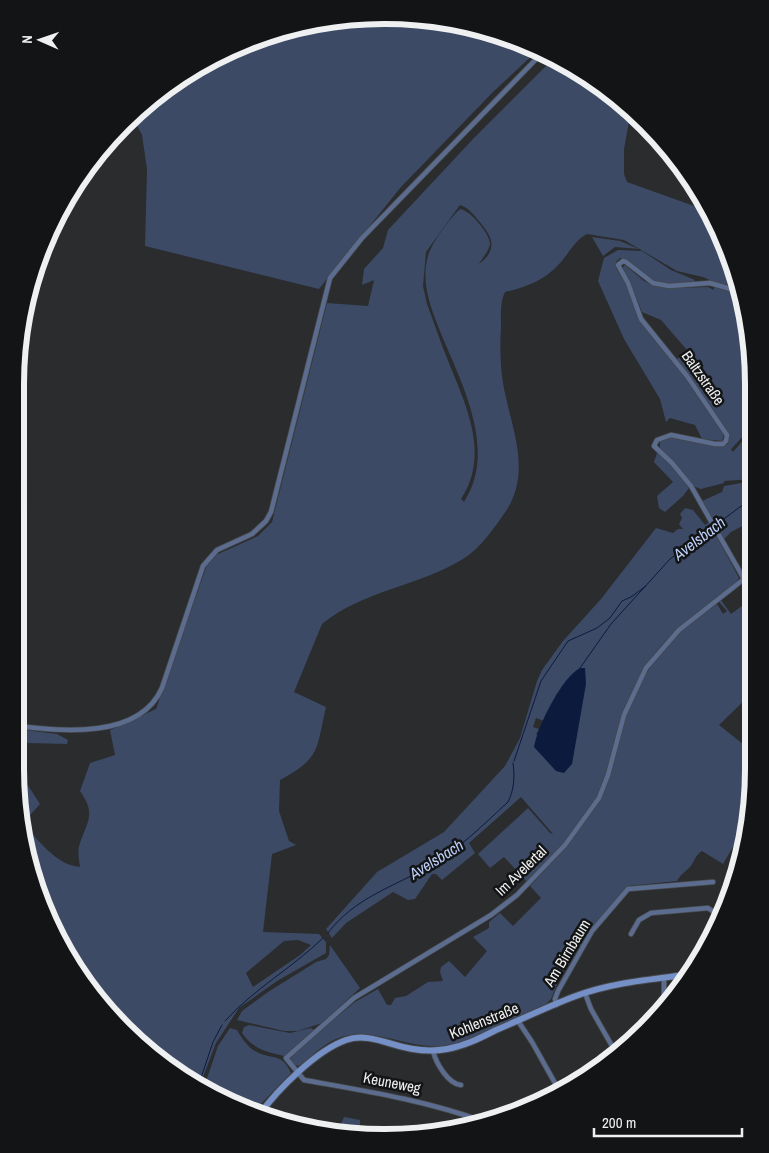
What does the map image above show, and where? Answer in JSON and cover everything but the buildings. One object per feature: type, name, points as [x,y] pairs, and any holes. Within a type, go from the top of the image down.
[{"type":"main road","name":"Kohlenstraße","points":[[298,1074],[334,1046],[350,1038],[364,1037],[412,1049],[433,1051],[466,1044],[585,993],[622,982],[680,976]]},
{"type":"main road","points":[[264,1108],[273,1097],[298,1074]]},
{"type":"street","points":[[24,727],[72,731],[106,727],[132,718],[154,701],[162,688],[203,566],[217,550],[252,534],[266,521],[271,512],[330,278],[375,225],[537,58]]},
{"type":"street","name":"Baltzstraße","points":[[733,290],[710,284],[661,285],[646,279],[626,262],[623,261],[618,265],[645,324],[687,376],[727,435],[726,441],[722,444],[671,435],[655,442],[656,448],[672,463],[691,486],[744,578]]},
{"type":"street","name":"Im Avelertal","points":[[298,1074],[287,1060],[287,1056],[354,998],[491,915],[517,895],[565,845],[592,810],[601,792],[624,715],[646,668],[679,630],[744,578]]},
{"type":"street","name":"Am Birnbaum","points":[[556,1005],[555,999],[558,991],[592,931],[628,889],[713,882]]},
{"type":"street","points":[[631,934],[639,920],[652,913],[708,908],[715,913]]},
{"type":"street","points":[[664,977],[664,996]]},
{"type":"street","points":[[585,993],[591,1009],[613,1048]]},
{"type":"street","points":[[518,1021],[556,1086]]},
{"type":"street","points":[[433,1051],[435,1060],[449,1078],[456,1085],[461,1085]]},
{"type":"street","name":"Keuneweg","points":[[298,1074],[304,1080],[398,1096],[448,1109],[473,1118]]},
{"type":"shaded area","points":[[384,24],[432,27],[478,36],[532,55],[493,92],[401,187],[319,289],[145,246],[147,169],[142,135],[136,123],[165,98],[204,72],[246,51],[291,36],[314,31],[337,27]]},
{"type":"shaded area","points":[[549,63],[604,98],[629,120],[624,149],[624,174],[627,182],[699,208],[718,246],[733,291],[742,337],[745,384],[745,434],[731,449],[733,452],[745,438],[745,480],[724,481],[724,483],[701,489],[693,486],[660,449],[660,441],[671,437],[722,446],[728,444],[729,436],[677,359],[687,350],[661,320],[642,312],[629,279],[622,268],[625,265],[644,281],[652,285],[675,288],[708,287],[714,290],[714,287],[726,291],[727,288],[703,277],[677,271],[624,240],[587,234],[577,241],[559,264],[546,276],[531,284],[505,292],[501,308],[500,347],[503,383],[519,464],[518,480],[514,495],[506,511],[487,537],[463,559],[428,576],[355,604],[322,624],[294,692],[326,707],[318,743],[310,759],[280,780],[279,811],[289,841],[296,845],[272,854],[263,932],[319,934],[326,942],[326,953],[277,981],[239,1008],[216,1043],[202,1080],[165,1055],[147,1040],[129,1024],[98,988],[72,949],[51,907],[36,862],[29,830],[55,857],[63,862],[80,867],[78,855],[80,843],[88,823],[89,811],[80,791],[90,763],[115,755],[110,730],[156,709],[207,565],[216,555],[258,536],[272,522],[327,303],[368,306],[374,280],[362,285],[364,269],[383,248],[388,230],[473,139]],"holes":[[[460,205],[466,208],[483,226],[490,237],[491,248],[489,253],[479,264],[489,248],[489,239],[483,228],[474,218],[469,213],[460,209],[446,225],[433,245],[428,256],[425,277],[431,307],[467,397],[477,440],[477,462],[473,482],[464,502],[461,499],[470,482],[474,464],[472,428],[461,393],[427,304],[423,286],[426,252]],[[298,940],[311,945],[300,955],[253,987],[246,973],[284,941]]]},
{"type":"shaded area","points":[[592,237],[620,241],[639,249],[615,247],[603,256]]},
{"type":"shaded area","points":[[618,250],[642,251],[671,270],[695,280],[693,283],[657,283],[625,260],[620,258],[616,262],[616,268],[626,284],[638,316],[685,375],[724,434],[722,441],[702,439],[695,425],[670,418],[666,422],[660,399],[624,339],[598,281],[604,258]]},
{"type":"shaded area","points":[[657,453],[670,462],[689,488],[665,512],[659,508],[657,496],[673,482],[654,462]]},
{"type":"shaded area","points":[[745,482],[745,525],[731,532],[724,539],[702,501],[722,492],[724,486]]},
{"type":"shaded area","points":[[685,508],[693,510],[705,525],[709,522],[739,578],[725,593],[675,631],[656,652],[640,676],[628,703],[646,673],[683,629],[717,604],[723,614],[727,611],[719,602],[721,600],[731,614],[745,604],[745,700],[719,725],[745,746],[744,792],[738,838],[723,864],[702,851],[677,881],[628,886],[594,926],[559,979],[551,999],[542,1008],[465,1041],[442,1046],[413,1044],[371,1035],[343,1036],[326,1044],[299,1066],[293,1064],[290,1059],[300,1047],[355,1002],[378,989],[387,1005],[391,1005],[395,998],[406,996],[428,982],[443,981],[440,972],[441,967],[449,961],[465,977],[487,951],[473,937],[489,928],[489,922],[500,913],[513,926],[541,898],[530,886],[560,854],[555,852],[527,882],[504,857],[490,868],[478,854],[528,808],[553,834],[521,797],[469,843],[475,853],[442,880],[436,874],[432,874],[415,899],[408,900],[393,892],[346,923],[332,938],[326,929],[377,872],[444,832],[505,766],[520,738],[542,670],[563,641],[601,599],[656,528],[673,533],[678,529],[683,529],[679,524],[682,518],[680,514]],"holes":[[[557,693],[575,738],[572,764],[536,734],[539,729],[533,727],[536,718],[544,721]]]},
{"type":"shaded area","points":[[580,668],[585,668],[586,684],[572,764],[564,773],[556,771],[534,747],[540,727],[551,703],[566,681]]},
{"type":"shaded area","points":[[24,730],[57,734],[68,740],[67,744],[24,742]]},
{"type":"shaded area","points":[[25,781],[25,781],[40,804],[27,818]]},
{"type":"shaded area","points":[[330,945],[360,988],[322,1023],[298,1031],[284,1031],[237,1020],[242,1011],[268,992],[316,962],[326,959],[329,955]]},
{"type":"shaded area","points":[[249,1025],[290,1033],[311,1028],[314,1030],[284,1056],[266,1051],[251,1043],[242,1033],[244,1027]]},
{"type":"shaded area","points":[[230,1028],[237,1030],[252,1049],[278,1058],[284,1062],[291,1073],[259,1106],[246,1102],[206,1082],[218,1046]]},
{"type":"shaded area","points":[[344,1117],[360,1120],[360,1128],[340,1126]]},
{"type":"waterway","name":"Avelsbach","points":[[580,668],[611,624],[670,559],[745,503]]},
{"type":"waterway","name":"Avelsbach","points":[[514,761],[541,681],[568,641],[597,628],[610,618],[622,601],[646,586]]},
{"type":"waterway","name":"Avelsbach","points":[[328,933],[338,921],[362,902],[441,859],[461,844],[508,802],[514,783],[513,763]]},
{"type":"waterway","name":"Avelsbach","points":[[225,1021],[236,1009],[323,938]]},
{"type":"waterway","name":"Avelsbach","points":[[201,1079],[213,1042],[222,1025]]}]
